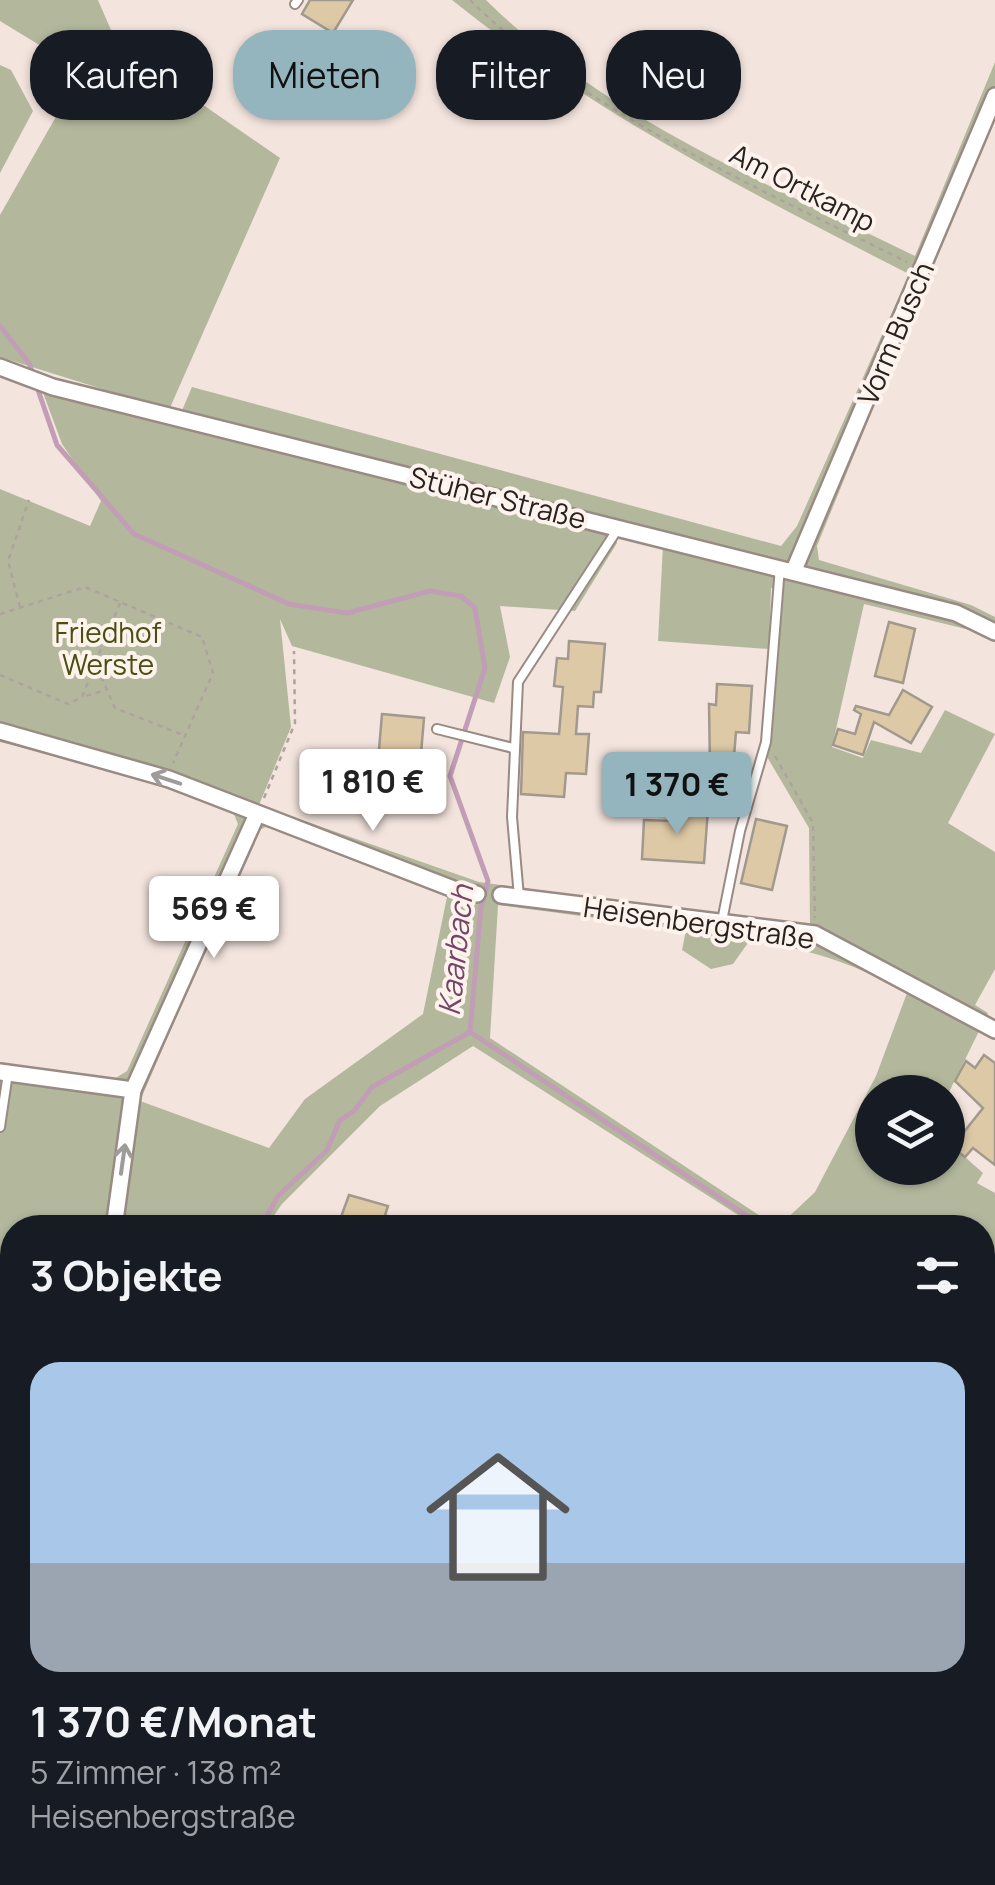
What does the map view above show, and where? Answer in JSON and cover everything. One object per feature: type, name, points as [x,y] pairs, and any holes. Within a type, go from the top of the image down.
[{"type":"street","name":"Vorm Busch","points":[[787,569],[922,270],[995,96]]},
{"type":"street","name":"Stüher Straße","points":[[0,367],[53,386],[956,614],[995,632]]},
{"type":"street","points":[[6,733],[169,779],[477,894]]},
{"type":"street","points":[[116,1215],[133,1090],[257,814]]},
{"type":"street","name":"Heisenbergstraße","points":[[501,896],[815,934],[995,1030]]},
{"type":"street","points":[[4,1073],[133,1090]]},
{"type":"lane","points":[[519,898],[512,748],[518,682],[618,527]]},
{"type":"lane","points":[[722,922],[740,831],[766,742],[787,569]]},
{"type":"lane","points":[[437,729],[512,748]]},
{"type":"lane","points":[[0,1128],[4,1073]]},
{"type":"path","name":"Am Ortkamp","points":[[470,0],[502,32],[629,116],[762,190],[922,270]]},
{"type":"path","points":[[21,608],[8,561],[28,500]]},
{"type":"path","points":[[0,556],[8,561]]},
{"type":"path","points":[[0,614],[85,587],[202,638],[214,673],[169,779]]},
{"type":"path","points":[[82,697],[120,603]]},
{"type":"path","points":[[257,814],[294,723],[294,651]]},
{"type":"path","points":[[96,663],[115,708],[184,736]]},
{"type":"path","points":[[0,675],[68,704],[106,690]]},
{"type":"path","points":[[766,742],[813,822],[815,934]]},
{"type":"green space","points":[[0,0],[98,0],[111,30],[30,30],[30,39],[0,21]]},
{"type":"green space","points":[[452,0],[486,0],[519,30],[491,30]]},
{"type":"green space","name":"Friedhof Werste","points":[[995,62],[995,109],[817,546],[819,560],[971,605],[995,617],[995,642],[974,631],[864,604],[832,747],[863,758],[871,740],[921,753],[945,710],[995,734],[948,823],[995,852],[995,969],[975,1005],[988,1013],[957,1075],[876,1075],[907,993],[850,965],[750,940],[733,964],[711,969],[682,950],[686,930],[498,905],[490,1038],[759,1215],[738,1215],[473,1046],[380,1106],[274,1215],[0,1215],[0,1066],[111,1081],[127,1071],[238,824],[233,812],[116,771],[0,742],[0,489],[90,526],[101,501],[62,444],[42,390],[175,427],[192,387],[781,546],[797,526],[909,274],[624,120],[647,120],[746,174],[915,256]],"holes":[[[615,533],[663,545],[658,641],[769,649],[763,750],[809,828],[810,927],[479,882],[259,805],[291,727],[280,619],[292,646],[494,703],[510,657],[500,606],[575,611],[617,543]],[[771,588],[783,592],[778,649],[769,648]],[[270,825],[448,892],[423,1014],[305,1099],[269,1148],[140,1101],[257,831]]]},
{"type":"green space","points":[[0,65],[11,70],[30,105],[30,117],[0,173]]},
{"type":"green space","points":[[586,82],[606,94],[606,109],[586,96]]},
{"type":"green space","points":[[213,112],[280,158],[169,410],[0,357],[0,215],[54,120],[213,120]]},
{"type":"green space","points":[[855,1116],[855,1185],[965,1185],[965,1157],[983,1173],[977,1183],[995,1193],[995,1215],[791,1215],[815,1192]]},
{"type":"building","points":[[310,0],[353,0],[335,30],[302,14]]},
{"type":"building","points":[[889,622],[915,629],[903,683],[875,676]]},
{"type":"building","points":[[569,641],[605,644],[601,692],[594,692],[593,707],[578,706],[576,734],[589,734],[586,774],[566,773],[564,797],[521,794],[523,732],[559,734],[563,687],[554,686],[557,658],[568,659]]},
{"type":"building","points":[[717,684],[752,686],[749,733],[736,732],[733,768],[746,768],[742,798],[702,796],[703,767],[710,767],[709,704],[716,705]]},
{"type":"building","points":[[903,690],[932,707],[911,743],[874,722],[863,755],[833,745],[838,729],[855,734],[861,714],[854,710],[856,706],[889,715]]},
{"type":"building","points":[[382,714],[424,718],[418,790],[402,789],[400,811],[374,809]]},
{"type":"building","points":[[675,807],[708,809],[704,863],[642,859],[644,820],[674,821]]},
{"type":"building","points":[[756,819],[787,826],[772,890],[741,883]]},
{"type":"building","points":[[984,1055],[995,1063],[995,1165],[973,1148],[965,1157],[965,1131],[983,1108],[965,1091],[965,1075],[958,1075],[966,1061],[975,1068]]},
{"type":"building","points":[[349,1195],[388,1206],[385,1215],[342,1215]]},
{"type":"waterway","name":"Kaarbach","points":[[0,326],[29,363],[34,377]]},
{"type":"waterway","name":"Kaarbach","points":[[37,387],[57,445],[134,534],[289,604],[347,613],[430,591],[461,596],[475,608],[485,668],[450,776],[488,881],[481,907],[470,1032],[372,1087],[354,1111],[340,1120],[327,1150],[278,1196],[267,1215]]},
{"type":"waterway","points":[[470,1032],[745,1215]]}]
